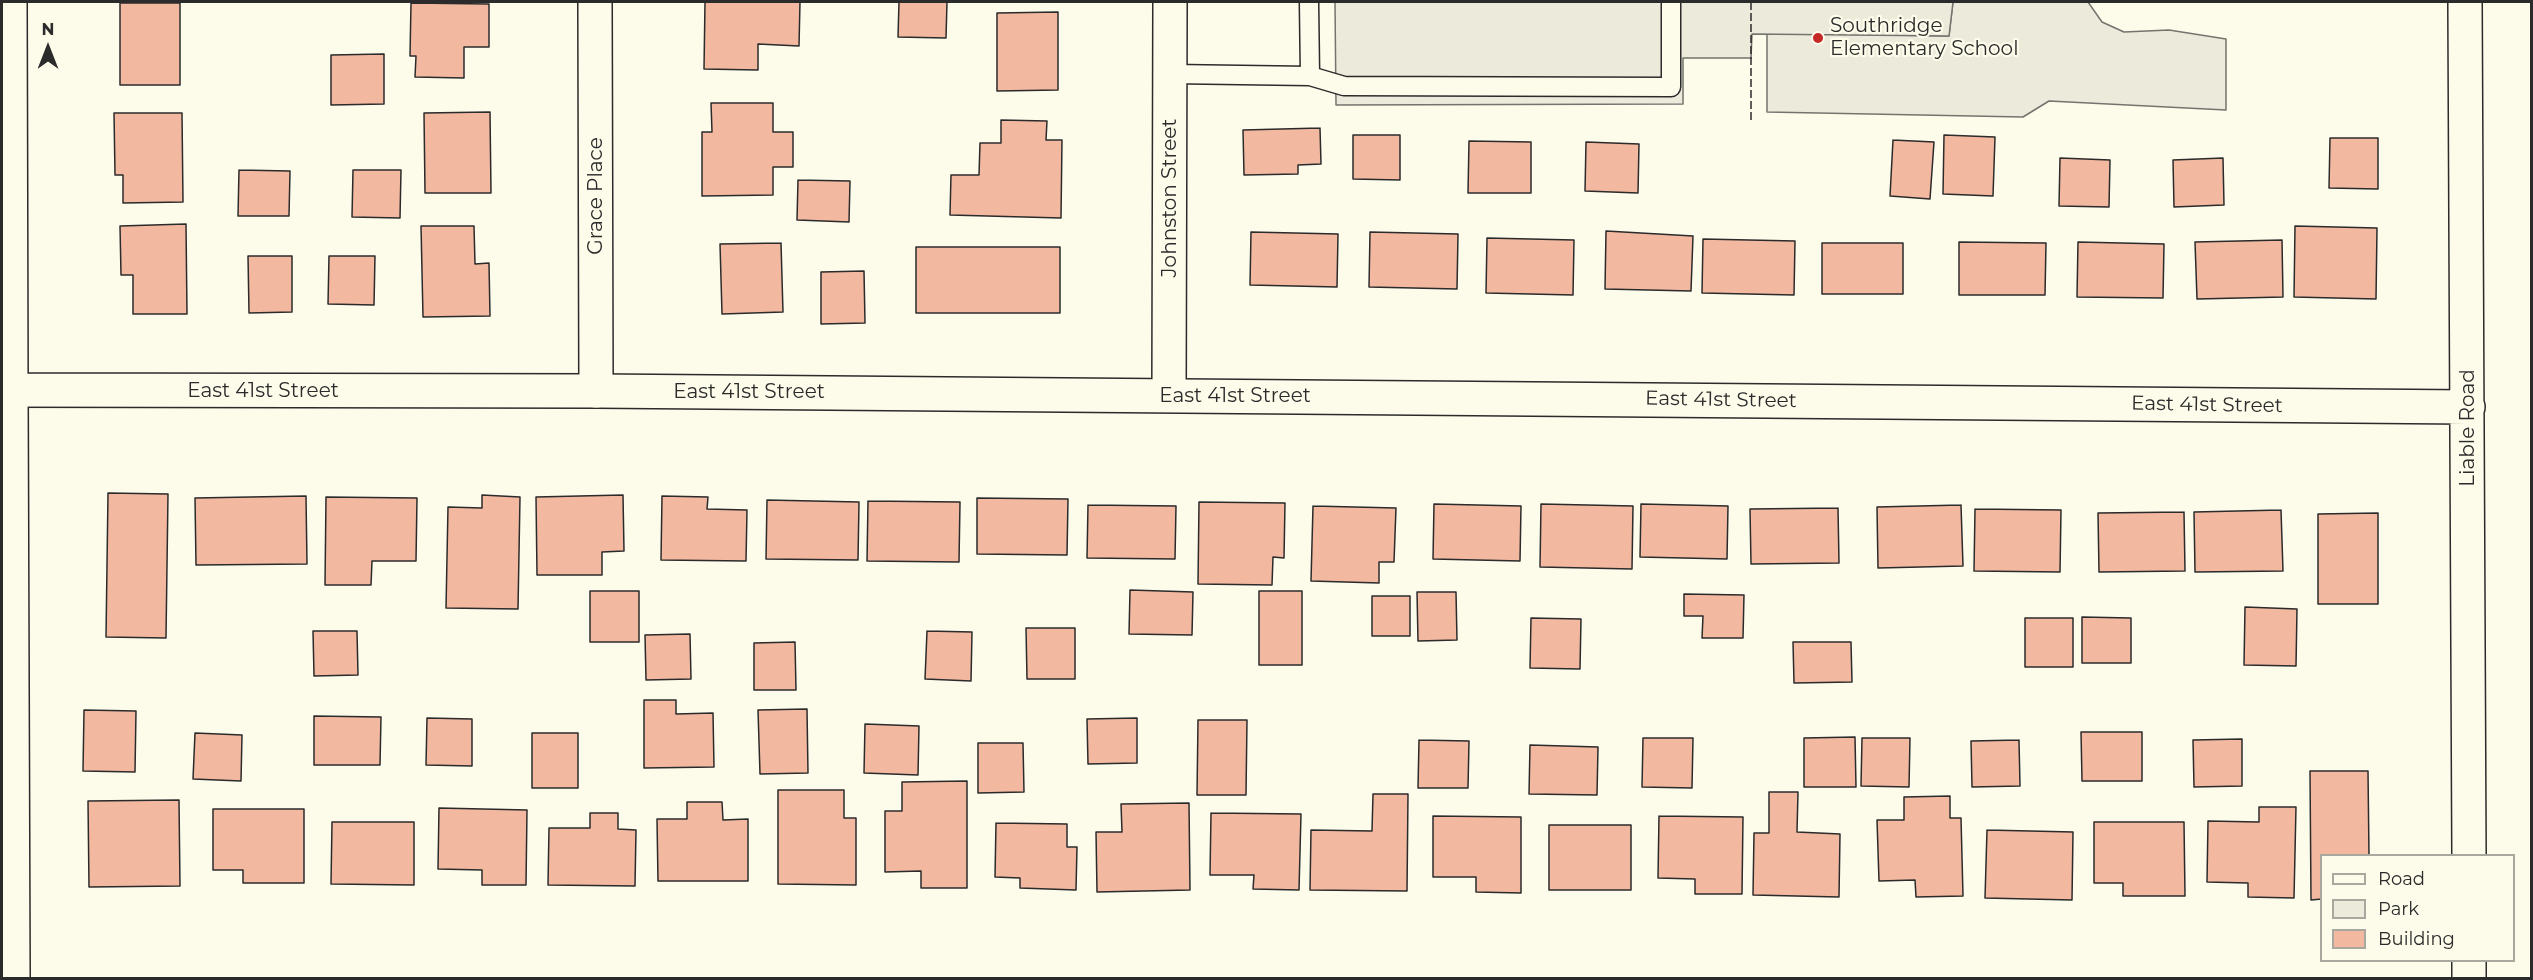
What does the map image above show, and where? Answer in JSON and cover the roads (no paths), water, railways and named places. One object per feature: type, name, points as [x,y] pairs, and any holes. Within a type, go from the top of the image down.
[{"type":"street","points":[[10,2],[6,390],[13,978]]},
{"type":"street","name":"Grace Place","points":[[595,2],[596,391]]},
{"type":"street","name":"Johnston Street","points":[[1169,395],[1170,2]]},
{"type":"street","name":"Liable Road","points":[[2465,2],[2469,854]]},
{"type":"street","name":"East 41st Street","points":[[6,390],[596,391],[2468,407]]},
{"type":"street","points":[[2469,962],[2469,978]]},
{"type":"lane","points":[[1308,2],[1310,76]]},
{"type":"lane","points":[[1171,74],[1310,76],[1344,86],[1671,87],[1671,2]]},
{"type":"place","name":"Southridge Elementary School","points":[[1818,38]]}]
